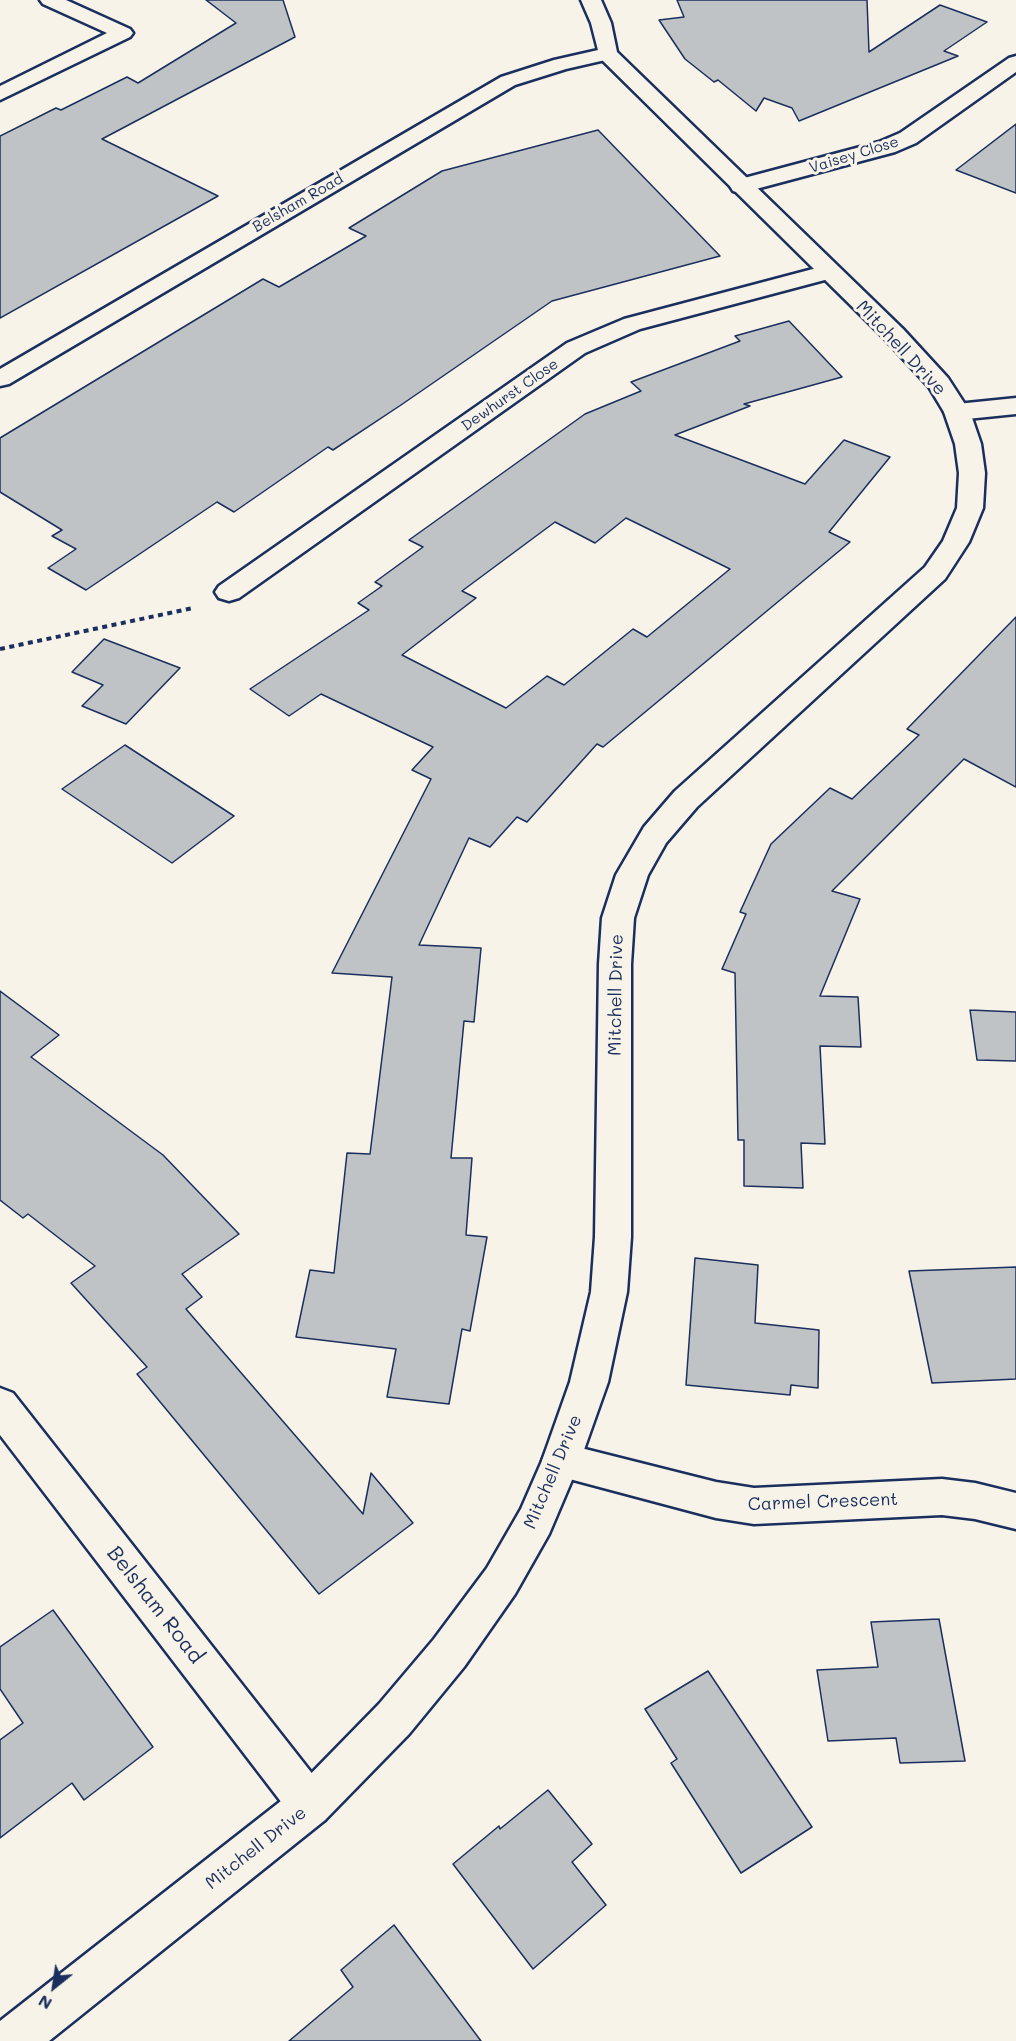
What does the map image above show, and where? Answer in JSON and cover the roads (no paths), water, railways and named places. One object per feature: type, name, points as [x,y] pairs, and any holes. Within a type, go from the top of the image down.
[{"type":"street","points":[[0,94],[123,33],[50,0]]},
{"type":"street","points":[[591,0],[601,23],[607,54]]},
{"type":"street","name":"Mitchell Drive","points":[[12,2041],[310,1805],[394,1719],[449,1653],[501,1581],[535,1521],[561,1461],[589,1382],[609,1292],[613,1237],[615,964],[618,918],[632,875],[655,835],[686,799],[906,602],[935,573],[956,542],[970,508],[972,473],[969,444],[957,412],[939,384],[902,343],[607,54]]},
{"type":"street","name":"Belsham Road","points":[[0,379],[508,81],[561,64],[607,54]]},
{"type":"street","name":"Vaisey Close","points":[[741,186],[887,147],[908,138],[1016,62]]},
{"type":"street","name":"Dewhurst Close","points":[[229,592],[576,348],[632,324],[828,272]]},
{"type":"street","points":[[957,412],[1016,406]]},
{"type":"street","name":"Belsham Road","points":[[0,1405],[310,1805]]},
{"type":"street","name":"Carmel Crescent","points":[[561,1461],[716,1500],[754,1506],[942,1497],[975,1501],[1016,1511]]}]
